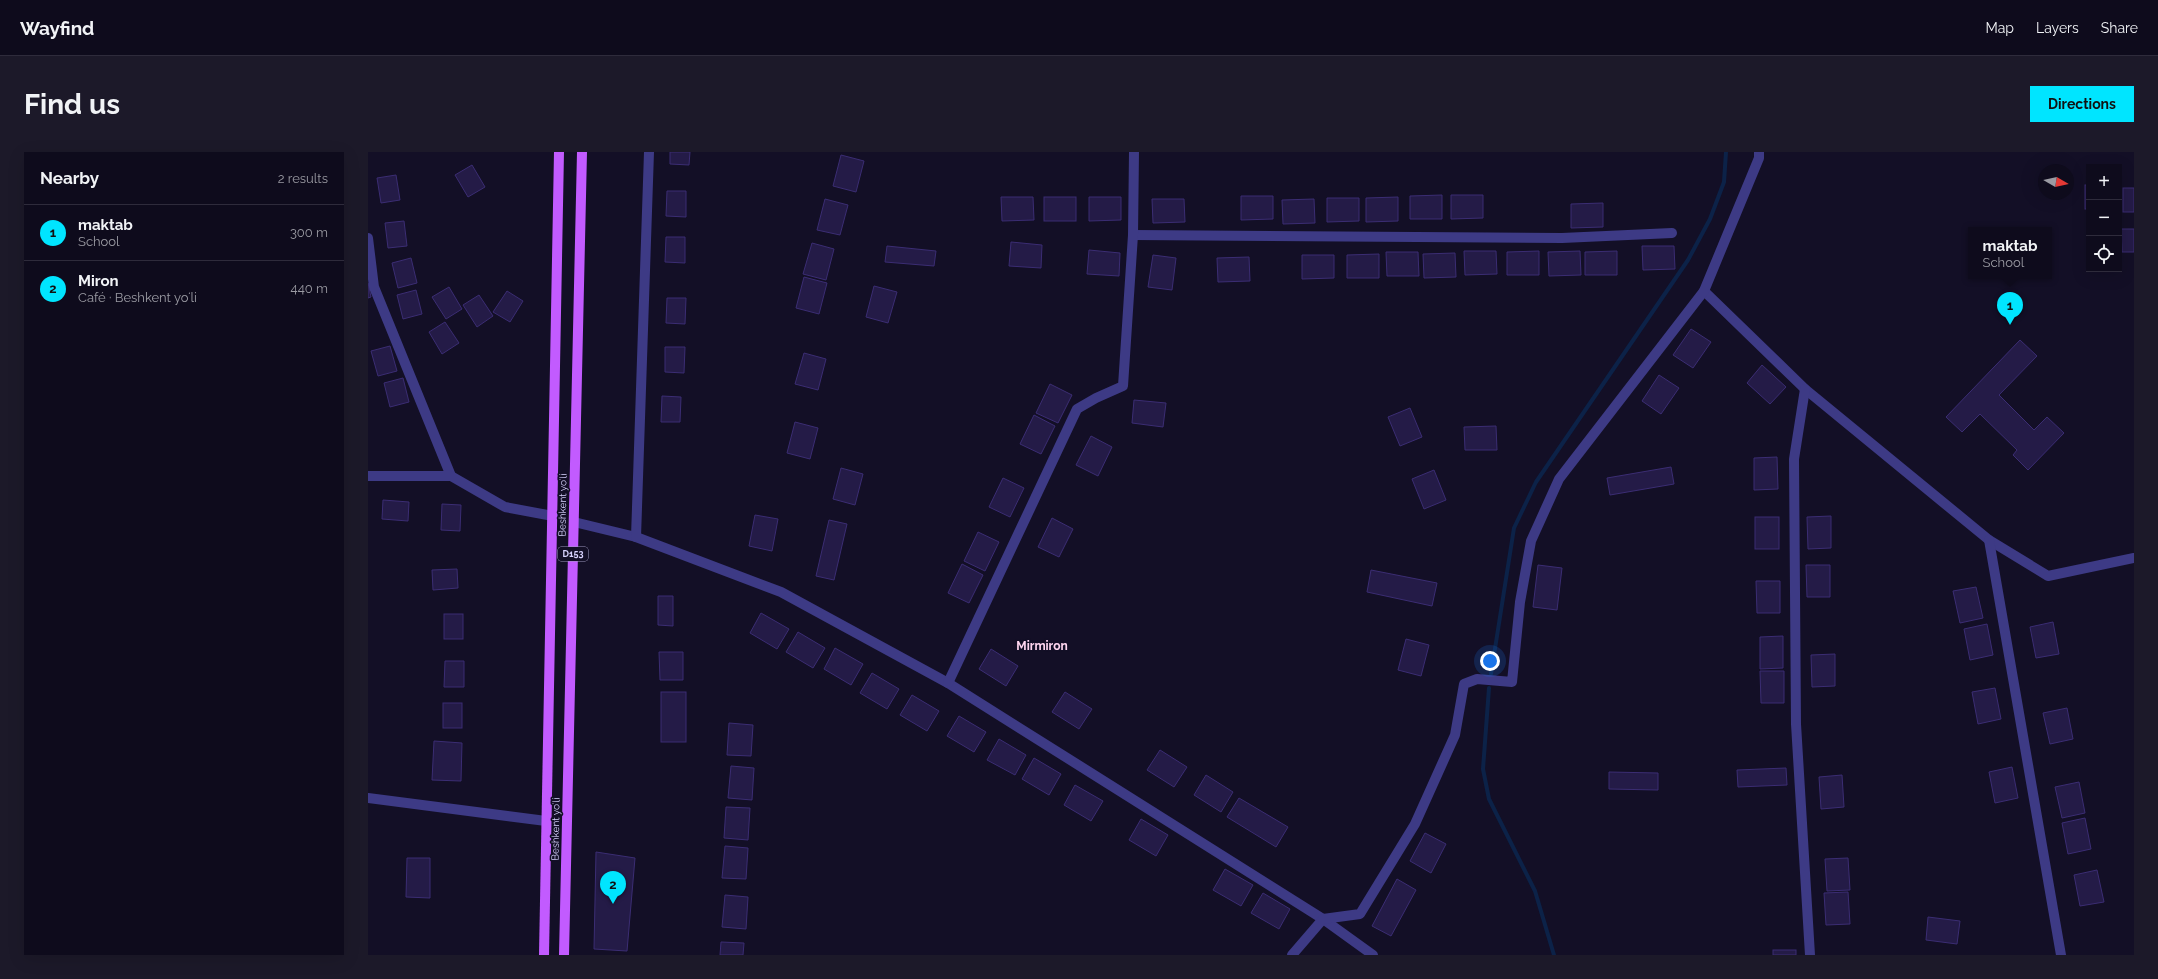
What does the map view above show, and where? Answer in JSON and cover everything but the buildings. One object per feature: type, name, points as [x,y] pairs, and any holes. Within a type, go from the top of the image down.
[{"type":"main road","name":"Beshkent yoʻli","points":[[544,955],[559,152]]},
{"type":"main road","name":"Beshkent yoʻli","points":[[564,955],[582,152]]},
{"type":"street","points":[[636,537],[649,152]]},
{"type":"street","points":[[948,683],[1077,409],[1096,398],[1123,386],[1133,235],[1134,152]]},
{"type":"street","points":[[1292,955],[1323,919],[1360,914],[1415,824],[1455,735],[1464,684],[1477,679],[1512,682],[1520,602],[1532,541],[1559,479],[1704,290],[1759,158],[1759,152]]},
{"type":"street","points":[[1133,235],[1562,238],[1672,233]]},
{"type":"street","points":[[368,238],[374,287],[451,476]]},
{"type":"street","points":[[1704,290],[1805,389],[1989,540],[2048,576],[2134,558]]},
{"type":"street","points":[[1805,389],[1794,459],[1796,724],[1810,955]]},
{"type":"street","points":[[368,476],[451,476],[505,507],[552,516]]},
{"type":"street","points":[[574,522],[636,537],[781,592],[948,683],[1323,919],[1373,955]]},
{"type":"street","points":[[1989,540],[2061,955]]},
{"type":"street","points":[[368,798],[546,821]]},
{"type":"waterway","points":[[1491,674],[1514,528],[1536,482],[1688,260],[1710,219],[1724,182],[1726,152]]},
{"type":"waterway","points":[[1489,688],[1483,769],[1489,799],[1535,891],[1554,955]]},
{"type":"place","name":"maktab","points":[[2010,325]]},
{"type":"place","name":"Miron","points":[[613,904]]},
{"type":"district","name":"Mirmiron","points":[[1042,646]]}]
